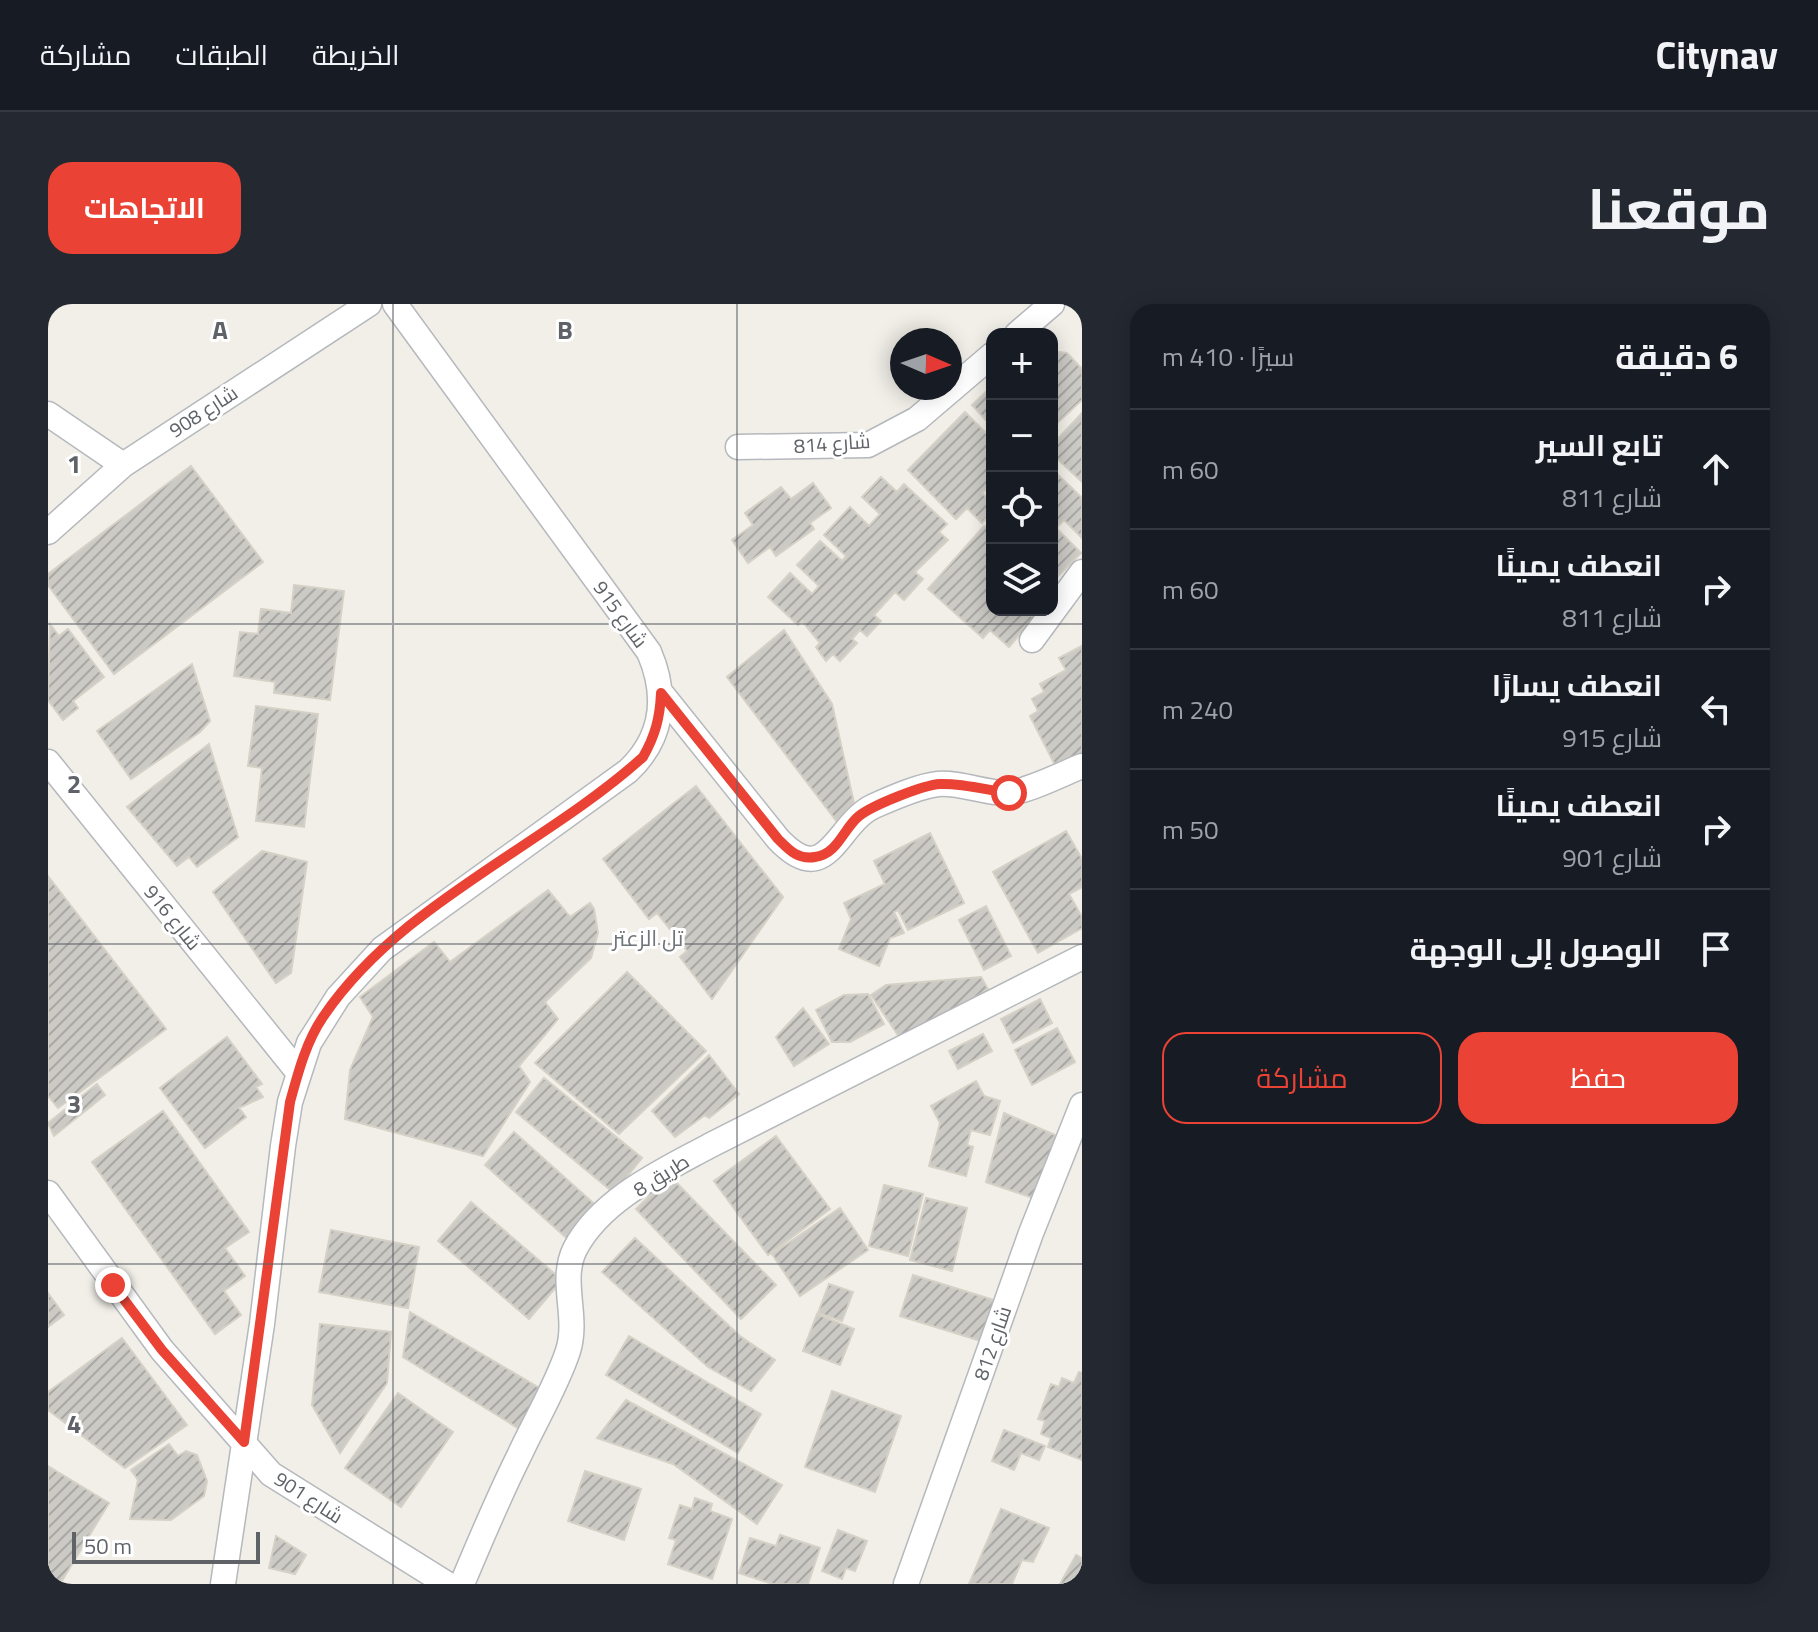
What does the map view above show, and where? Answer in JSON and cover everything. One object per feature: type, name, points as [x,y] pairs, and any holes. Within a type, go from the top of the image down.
[{"type":"street","name":"شارع 908","points":[[48,532],[123,465],[334,313],[369,304]]},
{"type":"street","name":"شارع 915","points":[[223,1584],[283,1146],[298,1072],[321,1019],[382,949],[643,757],[654,739],[660,715],[661,693],[649,652],[395,304]]},
{"type":"street","points":[[1024,328],[1052,304]]},
{"type":"street","name":"شارع 814","points":[[738,447],[868,445],[917,419],[986,360]]},
{"type":"street","points":[[48,414],[123,465]]},
{"type":"street","points":[[1032,640],[1082,572]]},
{"type":"street","points":[[661,693],[778,839],[794,855],[804,858],[825,854],[834,848],[851,824],[871,807],[939,784],[1009,793],[1082,766]]},
{"type":"street","name":"شارع 916","points":[[48,762],[298,1072]]},
{"type":"street","name":"طريق 8","points":[[462,1584],[497,1500],[568,1351],[573,1318],[568,1270],[576,1249],[599,1220],[648,1179],[1082,957]]},
{"type":"street","name":"شارع 812","points":[[906,1584],[1031,1233],[1082,1105]]},
{"type":"street","name":"شارع 901","points":[[48,1193],[162,1350],[271,1474],[447,1584]]},
{"type":"building","points":[[1058,352],[1067,353],[1082,369],[1082,400],[1058,422]]},
{"type":"building","points":[[986,392],[986,420],[972,405]]},
{"type":"building","points":[[965,412],[986,433],[986,489],[982,493],[986,497],[986,519],[982,523],[967,508],[956,519],[908,470]]},
{"type":"building","points":[[1082,413],[1082,482],[1058,460],[1058,439]]},
{"type":"building","points":[[191,466],[263,562],[114,674],[48,585],[48,574]]},
{"type":"building","points":[[1058,475],[1082,498],[1082,538],[1064,520],[1058,526]]},
{"type":"building","points":[[881,477],[897,492],[904,484],[947,524],[939,532],[948,540],[915,572],[923,579],[904,600],[895,592],[874,615],[881,621],[867,636],[860,630],[852,639],[857,643],[840,661],[833,654],[826,661],[816,647],[820,643],[802,621],[798,625],[768,597],[790,573],[812,594],[819,586],[797,565],[820,541],[842,561],[846,556],[824,535],[850,507],[869,526],[880,514],[862,497]]},
{"type":"building","points":[[813,483],[831,508],[810,523],[814,529],[776,556],[770,547],[748,563],[732,540],[753,525],[745,513],[781,487],[791,499]]},
{"type":"building","points":[[986,526],[986,616],[1034,618],[1009,647],[990,630],[983,638],[928,589]]},
{"type":"building","points":[[1058,530],[1081,553],[1058,576]]},
{"type":"building","points":[[294,585],[344,591],[330,700],[274,693],[275,682],[234,676],[240,632],[258,634],[261,609],[291,613]]},
{"type":"building","points":[[50,624],[59,636],[68,629],[104,677],[73,701],[78,708],[63,720],[48,700]]},
{"type":"building","points":[[784,630],[832,704],[854,803],[837,822],[727,677]]},
{"type":"building","points":[[1082,646],[1082,757],[1057,769],[1030,716],[1038,711],[1032,699],[1044,692],[1040,684],[1066,670],[1059,658]]},
{"type":"building","points":[[192,664],[210,721],[200,732],[131,779],[97,731]]},
{"type":"building","points":[[256,706],[318,714],[304,827],[256,821],[262,768],[248,766]]},
{"type":"building","points":[[209,744],[238,837],[197,867],[189,857],[177,866],[127,807]]},
{"type":"building","points":[[696,786],[783,897],[712,999],[680,957],[687,951],[657,913],[649,919],[603,859]]},
{"type":"building","points":[[1066,831],[1082,859],[1082,887],[1069,894],[1082,917],[1082,928],[1038,953],[993,872]]},
{"type":"building","points":[[930,833],[964,903],[908,930],[898,910],[894,912],[904,933],[890,938],[879,966],[839,949],[851,919],[844,903],[885,884],[874,861]]},
{"type":"building","points":[[262,851],[307,862],[291,973],[276,983],[213,892]]},
{"type":"building","points":[[48,876],[166,1029],[58,1108],[48,1096]]},
{"type":"building","points":[[548,890],[570,917],[590,903],[598,933],[591,958],[545,1002],[558,1019],[519,1066],[530,1082],[483,1156],[345,1119],[350,1070],[373,1017],[360,997],[434,942],[450,962]]},
{"type":"building","points":[[986,906],[1011,956],[984,970],[959,920]]},
{"type":"building","points":[[627,972],[706,1051],[619,1134],[535,1063]]},
{"type":"building","points":[[981,977],[988,989],[904,1044],[871,995],[886,985]]},
{"type":"building","points":[[868,994],[884,1024],[850,1042],[832,1042],[816,1010],[844,995]]},
{"type":"building","points":[[1040,999],[1052,1023],[1013,1043],[1001,1019]]},
{"type":"building","points":[[803,1008],[829,1044],[794,1066],[776,1037]]},
{"type":"building","points":[[1057,1028],[1075,1062],[1032,1085],[1015,1050]]},
{"type":"building","points":[[983,1034],[992,1051],[958,1069],[949,1051]]},
{"type":"building","points":[[227,1037],[262,1084],[256,1087],[263,1097],[239,1108],[246,1117],[205,1148],[160,1088]]},
{"type":"building","points":[[709,1055],[739,1094],[709,1118],[705,1115],[675,1137],[652,1111]]},
{"type":"building","points":[[544,1078],[642,1158],[614,1193],[516,1112]]},
{"type":"building","points":[[976,1081],[984,1096],[1000,1101],[990,1135],[971,1130],[967,1145],[973,1147],[966,1176],[929,1166],[940,1123],[931,1106]]},
{"type":"building","points":[[97,1084],[105,1095],[54,1136],[48,1123]]},
{"type":"building","points":[[163,1111],[249,1232],[225,1248],[245,1276],[224,1291],[241,1315],[215,1334],[92,1162]]},
{"type":"building","points":[[1004,1113],[1060,1137],[1039,1200],[986,1182]]},
{"type":"building","points":[[514,1132],[600,1209],[571,1242],[485,1165]]},
{"type":"building","points":[[776,1136],[830,1209],[768,1255],[714,1181]]},
{"type":"building","points":[[670,1176],[776,1285],[741,1319],[636,1209]]},
{"type":"building","points":[[884,1185],[923,1194],[908,1256],[869,1246]]},
{"type":"building","points":[[926,1198],[967,1208],[952,1271],[910,1260]]},
{"type":"building","points":[[471,1202],[562,1280],[529,1319],[438,1241]]},
{"type":"building","points":[[840,1208],[868,1250],[800,1296],[772,1254]]},
{"type":"building","points":[[331,1230],[419,1247],[408,1308],[319,1292]]},
{"type":"building","points":[[635,1238],[740,1336],[775,1360],[751,1391],[708,1367],[602,1272]]},
{"type":"building","points":[[913,1275],[997,1301],[984,1342],[900,1316]]},
{"type":"building","points":[[829,1284],[853,1292],[842,1321],[818,1313]]},
{"type":"building","points":[[48,1293],[64,1315],[48,1327]]},
{"type":"building","points":[[410,1312],[543,1390],[521,1430],[403,1357]]},
{"type":"building","points":[[817,1314],[854,1329],[840,1365],[803,1351]]},
{"type":"building","points":[[320,1324],[391,1332],[387,1383],[340,1453],[312,1405]]},
{"type":"building","points":[[629,1336],[761,1414],[738,1453],[606,1375]]},
{"type":"building","points":[[122,1338],[187,1425],[125,1468],[48,1410],[48,1392]]},
{"type":"building","points":[[1079,1372],[1082,1373],[1082,1460],[1048,1447],[1051,1438],[1041,1434],[1045,1421],[1038,1419],[1051,1384],[1059,1387],[1062,1378],[1074,1383]]},
{"type":"building","points":[[832,1391],[901,1416],[875,1492],[805,1467]]},
{"type":"building","points":[[398,1393],[453,1432],[401,1507],[345,1468]]},
{"type":"building","points":[[626,1400],[782,1485],[757,1524],[673,1464],[597,1438]]},
{"type":"building","points":[[1004,1430],[1045,1446],[1039,1460],[1021,1453],[1014,1470],[992,1461]]},
{"type":"building","points":[[169,1444],[178,1456],[186,1451],[197,1455],[207,1481],[204,1496],[171,1520],[130,1519],[138,1480],[131,1470]]},
{"type":"building","points":[[48,1466],[109,1503],[60,1584],[48,1584]]},
{"type":"building","points":[[585,1471],[641,1489],[624,1540],[568,1521]]},
{"type":"building","points":[[695,1498],[712,1504],[710,1511],[732,1519],[712,1579],[668,1564],[676,1540],[669,1538],[680,1505],[692,1509]]},
{"type":"building","points":[[1001,1509],[1049,1528],[1033,1562],[1022,1560],[1012,1584],[969,1584]]},
{"type":"building","points":[[838,1530],[867,1541],[855,1571],[846,1568],[842,1579],[822,1571]]},
{"type":"building","points":[[780,1535],[820,1548],[808,1584],[773,1584],[739,1573],[750,1538],[776,1546]]},
{"type":"building","points":[[276,1536],[306,1555],[295,1574],[269,1568]]},
{"type":"building","points":[[1076,1555],[1082,1558],[1082,1584],[1060,1584]]},
{"type":"district","name":"تل الزعتر","points":[[648,938]]},
{"type":"route","points":[[113,1285],[162,1350],[244,1442],[290,1102],[298,1072],[321,1019],[382,949],[643,757],[654,739],[661,693],[778,839],[794,855],[804,858],[825,854],[834,848],[851,824],[871,807],[939,784],[1009,793]]}]
